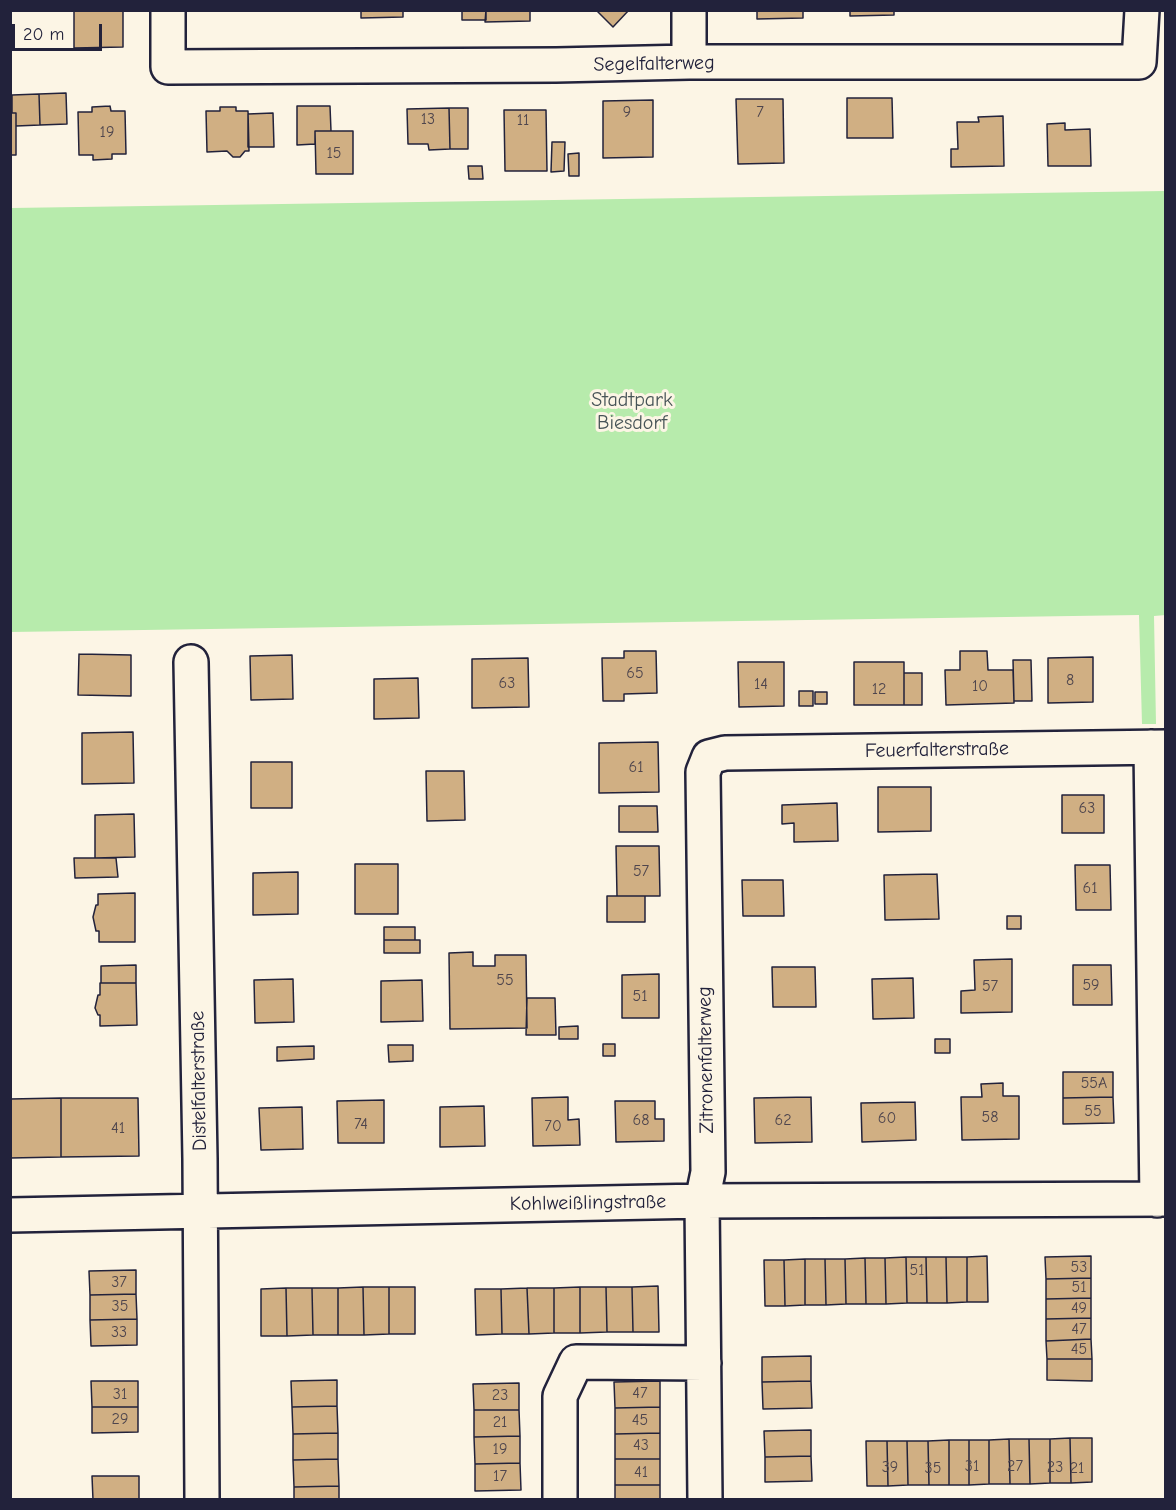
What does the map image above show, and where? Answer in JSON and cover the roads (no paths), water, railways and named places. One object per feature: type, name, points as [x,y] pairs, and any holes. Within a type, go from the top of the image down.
[{"type":"street","name":"Segelfalterweg","points":[[168,10],[168,67],[689,62],[1139,62],[1142,10]]},
{"type":"street","points":[[689,10],[689,62]]},
{"type":"street","name":"Distelfalterstraße","points":[[191,662],[200,1210],[202,1500]]},
{"type":"street","points":[[1158,747],[1161,1199]]},
{"type":"street","name":"Feuerfalterstraße","points":[[709,757],[725,753],[1158,747]]},
{"type":"street","name":"Zitronenfalterweg","points":[[705,1500],[702,1201],[708,1172],[703,772],[709,757]]},
{"type":"street","name":"Kohlweißlingstraße","points":[[10,1215],[702,1201],[1161,1199]]},
{"type":"street","points":[[560,1500],[560,1396],[576,1362],[704,1363]]},
{"type":"park label","name":"Stadtpark Biesdorf","points":[[632,412]]}]
